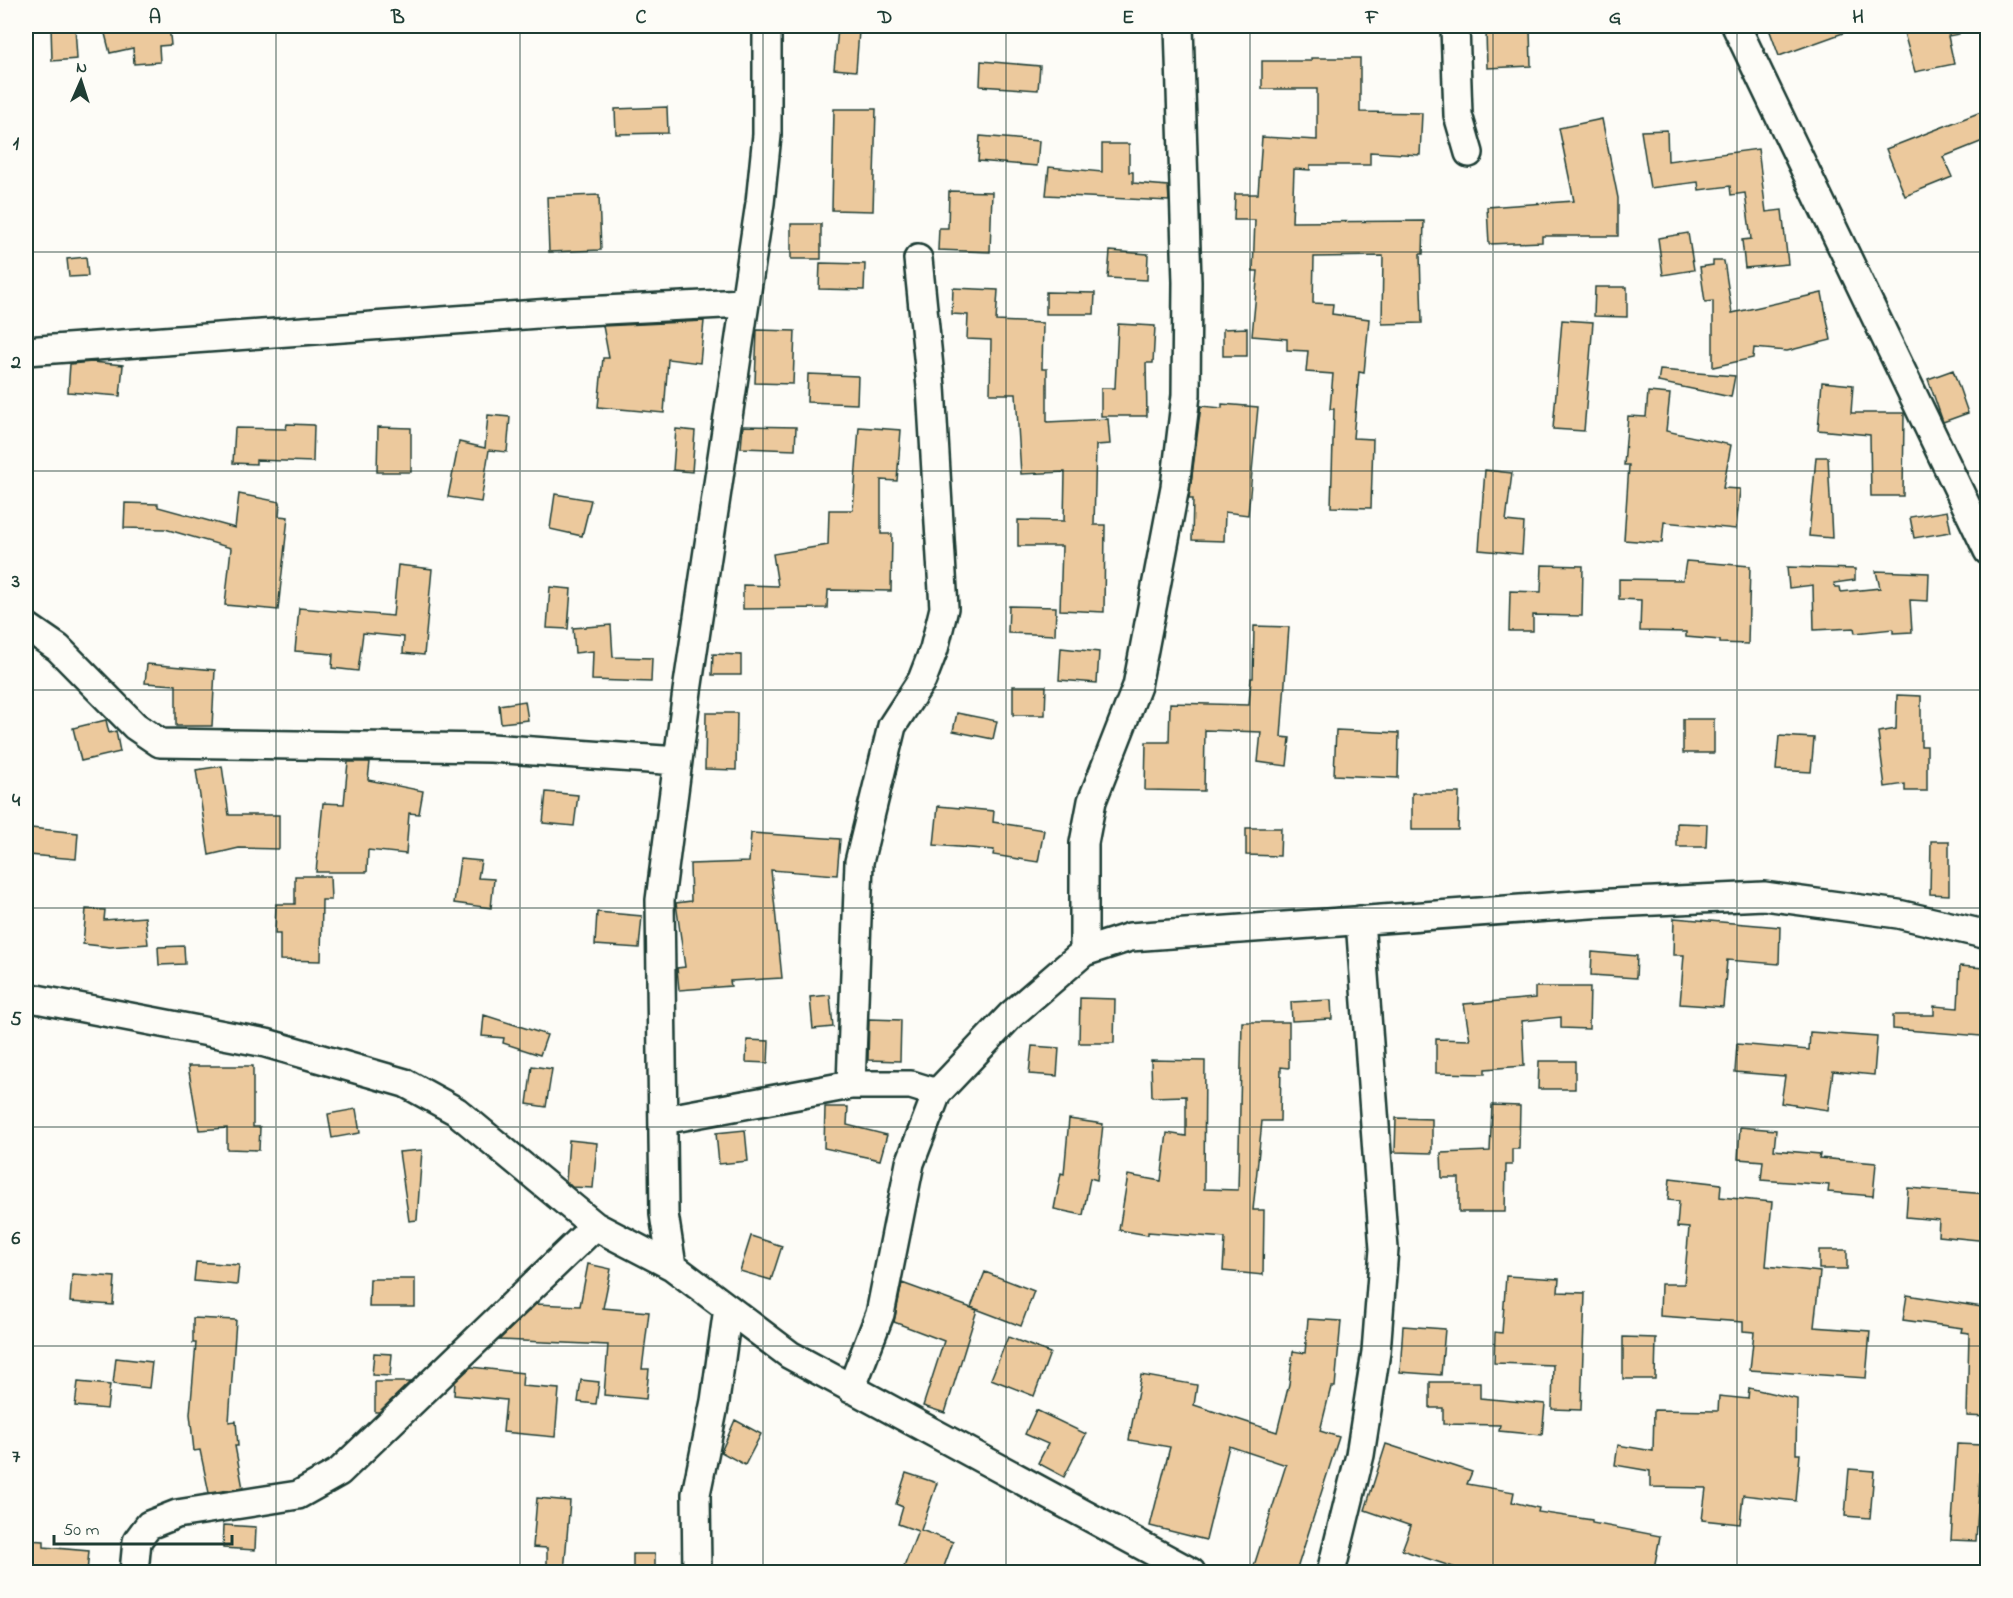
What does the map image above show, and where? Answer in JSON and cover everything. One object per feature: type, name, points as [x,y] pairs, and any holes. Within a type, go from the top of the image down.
[{"type":"street","points":[[672,1266],[664,1214],[660,900],[678,761],[760,203],[767,135],[767,26]]},
{"type":"street","points":[[1084,952],[1084,843],[1092,801],[1137,686],[1175,487],[1186,395],[1187,282],[1179,26]]},
{"type":"street","points":[[1455,26],[1458,115],[1469,153]]},
{"type":"street","points":[[1736,26],[1988,552]]},
{"type":"street","points":[[851,1085],[859,862],[892,726],[922,680],[934,649],[944,608],[931,387],[918,259]]},
{"type":"street","points":[[26,351],[565,312],[744,303]]},
{"type":"street","points":[[26,627],[58,648],[135,726],[160,743],[491,748],[678,761]]},
{"type":"street","points":[[851,1389],[880,1314],[910,1163],[937,1093],[1011,1015],[1084,952],[1130,937],[1590,903],[1764,896],[1898,914],[1988,935]]},
{"type":"street","points":[[1331,1572],[1360,1455],[1376,1352],[1384,1249],[1360,920]]},
{"type":"street","points":[[26,997],[266,1043],[405,1083],[456,1111],[595,1226],[672,1266],[790,1354],[1191,1572]]},
{"type":"street","points":[[663,1120],[851,1085],[911,1085],[937,1093]]},
{"type":"street","points":[[134,1572],[137,1541],[149,1525],[177,1514],[298,1495],[339,1472],[595,1226]]},
{"type":"street","points":[[697,1572],[696,1494],[715,1401],[728,1308]]},
{"type":"building","points":[[51,26],[75,26],[77,59],[52,61]]},
{"type":"building","points":[[103,26],[169,26],[171,45],[159,46],[160,62],[134,64],[133,48],[110,53]]},
{"type":"building","points":[[1768,26],[1857,26],[1857,28],[1779,56]]},
{"type":"building","points":[[1902,26],[1958,26],[1959,34],[1948,36],[1954,64],[1915,72]]},
{"type":"building","points":[[838,29],[859,31],[856,71],[834,69]]},
{"type":"building","points":[[1530,30],[1531,66],[1487,68],[1486,31]]},
{"type":"building","points":[[1311,58],[1360,58],[1360,112],[1422,113],[1420,155],[1370,152],[1370,165],[1310,165],[1310,170],[1294,169],[1292,222],[1424,221],[1423,254],[1420,254],[1422,323],[1382,324],[1383,256],[1314,257],[1313,303],[1333,304],[1332,314],[1369,319],[1364,373],[1359,372],[1353,438],[1373,439],[1371,508],[1331,507],[1334,409],[1330,409],[1333,374],[1306,372],[1308,351],[1287,350],[1287,339],[1252,336],[1258,271],[1253,271],[1255,220],[1234,220],[1235,194],[1258,194],[1262,137],[1317,140],[1317,89],[1262,89],[1262,61],[1311,61]]},
{"type":"building","points":[[981,61],[1040,66],[1038,90],[980,86]]},
{"type":"building","points":[[667,107],[668,133],[616,134],[615,109]]},
{"type":"building","points":[[834,109],[876,109],[873,211],[832,210]]},
{"type":"building","points":[[1981,112],[1988,127],[1988,139],[1943,157],[1952,177],[1905,196],[1886,149]]},
{"type":"building","points":[[1602,119],[1618,198],[1618,236],[1542,236],[1542,242],[1489,244],[1487,207],[1574,201],[1559,128]]},
{"type":"building","points":[[1667,130],[1668,161],[1758,149],[1766,212],[1782,210],[1788,264],[1745,268],[1742,240],[1751,239],[1745,193],[1731,195],[1730,186],[1699,190],[1698,182],[1650,188],[1641,131]]},
{"type":"building","points":[[980,136],[1039,141],[1037,166],[978,161]]},
{"type":"building","points":[[1102,144],[1129,144],[1129,172],[1133,172],[1133,183],[1168,186],[1169,201],[1046,195],[1049,167],[1102,172]]},
{"type":"building","points":[[949,191],[992,192],[990,252],[938,250],[939,228],[948,228]]},
{"type":"building","points":[[599,195],[601,250],[549,252],[547,197]]},
{"type":"building","points":[[791,224],[821,224],[821,259],[791,259]]},
{"type":"building","points":[[1688,233],[1694,270],[1663,275],[1658,238]]},
{"type":"building","points":[[1110,251],[1148,254],[1147,280],[1108,278]]},
{"type":"building","points":[[86,257],[88,276],[69,277],[67,259]]},
{"type":"building","points":[[1713,261],[1724,261],[1732,313],[1822,293],[1831,340],[1787,351],[1754,348],[1753,358],[1713,367],[1713,301],[1705,302],[1700,267],[1713,265]]},
{"type":"building","points":[[820,263],[865,264],[864,290],[819,289]]},
{"type":"building","points":[[1595,287],[1627,287],[1627,317],[1594,316]]},
{"type":"building","points":[[953,288],[998,290],[996,321],[1043,323],[1042,369],[1047,369],[1047,422],[1108,419],[1110,444],[1096,445],[1094,525],[1105,525],[1104,612],[1060,610],[1062,546],[1018,546],[1018,520],[1064,521],[1065,472],[1021,474],[1016,394],[990,394],[991,340],[967,339],[968,315],[952,314]]},
{"type":"building","points":[[1046,292],[1095,293],[1094,314],[1046,314]]},
{"type":"building","points":[[1562,320],[1593,322],[1584,431],[1553,429]]},
{"type":"building","points":[[704,321],[700,363],[668,359],[664,413],[598,407],[603,358],[609,358],[603,326]]},
{"type":"building","points":[[1118,324],[1155,326],[1153,363],[1146,363],[1147,416],[1101,416],[1101,388],[1115,388]]},
{"type":"building","points":[[1247,328],[1247,356],[1223,356],[1223,329]]},
{"type":"building","points":[[757,330],[795,331],[793,384],[755,383]]},
{"type":"building","points":[[92,362],[123,365],[120,396],[68,392],[70,364]]},
{"type":"building","points":[[1660,370],[1735,376],[1731,397],[1658,382]]},
{"type":"building","points":[[1953,370],[1968,413],[1943,422],[1928,379]]},
{"type":"building","points":[[808,374],[858,376],[857,404],[807,402]]},
{"type":"building","points":[[1822,382],[1853,385],[1851,413],[1904,413],[1903,496],[1871,496],[1870,435],[1818,430]]},
{"type":"building","points":[[1648,392],[1670,394],[1666,431],[1731,445],[1723,488],[1740,489],[1736,529],[1664,522],[1662,543],[1624,540],[1629,465],[1624,465],[1628,416],[1646,417]]},
{"type":"building","points":[[1222,404],[1258,407],[1248,515],[1225,512],[1224,541],[1192,540],[1193,499],[1189,499],[1201,406],[1222,408]]},
{"type":"building","points":[[488,415],[510,417],[507,452],[489,450],[481,502],[448,497],[459,442],[485,448]]},
{"type":"building","points":[[287,424],[314,425],[313,462],[256,460],[256,464],[233,463],[235,428],[286,429]]},
{"type":"building","points":[[743,426],[796,427],[795,450],[741,448]]},
{"type":"building","points":[[378,427],[411,428],[411,472],[377,472]]},
{"type":"building","points":[[859,427],[901,430],[897,481],[881,480],[881,534],[892,534],[891,591],[828,590],[827,608],[743,609],[743,585],[778,586],[773,554],[828,545],[829,510],[853,510]]},
{"type":"building","points":[[676,429],[695,431],[692,472],[673,470]]},
{"type":"building","points":[[1816,457],[1828,457],[1832,538],[1809,536]]},
{"type":"building","points":[[1485,470],[1512,473],[1506,521],[1524,523],[1522,554],[1479,550]]},
{"type":"building","points":[[239,494],[280,502],[279,516],[288,517],[278,610],[225,605],[231,548],[165,529],[124,528],[125,503],[158,504],[158,507],[235,528]]},
{"type":"building","points":[[555,494],[591,500],[582,536],[550,529]]},
{"type":"building","points":[[1947,511],[1951,532],[1914,538],[1910,517]]},
{"type":"building","points":[[1686,561],[1750,566],[1748,644],[1720,643],[1720,640],[1686,637],[1686,632],[1640,631],[1641,600],[1619,599],[1619,579],[1683,580]]},
{"type":"building","points":[[398,565],[432,569],[424,655],[403,653],[404,637],[363,633],[358,671],[332,668],[333,654],[295,651],[299,608],[393,616]]},
{"type":"building","points":[[1542,565],[1583,566],[1582,616],[1533,615],[1533,631],[1509,631],[1510,591],[1541,592]]},
{"type":"building","points":[[1787,567],[1855,569],[1855,580],[1834,583],[1835,587],[1840,587],[1841,592],[1880,588],[1876,571],[1929,573],[1928,601],[1910,600],[1912,632],[1893,633],[1893,629],[1855,633],[1854,628],[1814,630],[1813,585],[1789,588]]},
{"type":"building","points":[[550,587],[571,589],[568,629],[547,628]]},
{"type":"building","points":[[1009,606],[1056,607],[1055,635],[1008,633]]},
{"type":"building","points":[[611,625],[613,657],[652,658],[651,682],[592,680],[593,651],[575,653],[573,628]]},
{"type":"building","points":[[1254,626],[1289,627],[1281,737],[1290,738],[1287,766],[1258,762],[1261,732],[1205,730],[1204,791],[1145,790],[1146,742],[1169,742],[1170,703],[1249,705],[1251,678],[1253,678]]},
{"type":"building","points":[[1061,648],[1099,652],[1097,683],[1059,680]]},
{"type":"building","points":[[713,654],[741,655],[741,675],[712,675]]},
{"type":"building","points":[[147,664],[215,670],[212,726],[176,726],[176,685],[145,683]]},
{"type":"building","points":[[1013,686],[1046,686],[1045,715],[1013,715]]},
{"type":"building","points":[[1897,695],[1921,696],[1921,746],[1927,746],[1927,791],[1905,791],[1905,784],[1885,787],[1878,732],[1896,729]]},
{"type":"building","points":[[525,701],[528,720],[501,723],[499,705]]},
{"type":"building","points":[[706,713],[737,713],[736,770],[705,769]]},
{"type":"building","points":[[957,713],[997,721],[993,739],[953,731]]},
{"type":"building","points":[[1683,719],[1714,719],[1714,753],[1683,753]]},
{"type":"building","points":[[106,720],[109,733],[116,731],[120,752],[81,761],[73,728]]},
{"type":"building","points":[[1336,730],[1399,733],[1398,778],[1334,775]]},
{"type":"building","points":[[1779,736],[1814,738],[1811,772],[1776,770]]},
{"type":"building","points":[[348,762],[370,762],[368,780],[423,791],[419,814],[409,813],[406,854],[368,850],[367,872],[316,872],[323,803],[344,804]]},
{"type":"building","points":[[222,766],[229,815],[279,815],[279,849],[239,848],[209,855],[196,770]]},
{"type":"building","points":[[546,792],[578,795],[574,826],[543,823]]},
{"type":"building","points":[[1412,793],[1459,793],[1458,830],[1412,830]]},
{"type":"building","points":[[938,806],[994,811],[993,822],[1044,830],[1038,862],[993,855],[994,850],[934,845]]},
{"type":"building","points":[[1677,823],[1707,824],[1706,847],[1677,847]]},
{"type":"building","points":[[31,828],[78,833],[76,859],[29,855]]},
{"type":"building","points":[[1246,828],[1281,828],[1280,856],[1246,855]]},
{"type":"building","points":[[751,833],[840,839],[837,875],[771,870],[782,978],[730,981],[731,986],[679,990],[677,968],[685,967],[676,903],[691,901],[690,864],[749,862]]},
{"type":"building","points":[[1931,841],[1949,841],[1949,895],[1930,894]]},
{"type":"building","points":[[460,859],[481,861],[478,878],[494,879],[491,908],[454,903]]},
{"type":"building","points":[[295,876],[330,876],[331,900],[322,900],[321,961],[280,960],[280,934],[275,934],[276,904],[295,904]]},
{"type":"building","points":[[86,909],[105,910],[104,920],[145,917],[148,944],[110,947],[83,944]]},
{"type":"building","points":[[597,912],[642,916],[639,948],[595,945]]},
{"type":"building","points":[[1674,918],[1780,927],[1779,964],[1727,960],[1723,1007],[1680,1004],[1684,955],[1673,955]]},
{"type":"building","points":[[184,946],[185,964],[159,965],[158,947]]},
{"type":"building","points":[[1592,952],[1637,956],[1636,978],[1591,975]]},
{"type":"building","points":[[1960,966],[1984,968],[1981,1036],[1893,1029],[1893,1015],[1934,1015],[1934,1006],[1958,1008]]},
{"type":"building","points":[[1535,987],[1590,987],[1589,1029],[1561,1028],[1561,1017],[1522,1021],[1524,1066],[1485,1069],[1485,1074],[1436,1073],[1436,1039],[1470,1040],[1464,1004],[1535,998]]},
{"type":"building","points":[[830,995],[833,1027],[813,1029],[810,997]]},
{"type":"building","points":[[1080,998],[1115,999],[1114,1043],[1079,1043]]},
{"type":"building","points":[[1331,1000],[1332,1019],[1292,1021],[1291,1002]]},
{"type":"building","points":[[484,1015],[547,1035],[540,1055],[503,1043],[504,1038],[482,1036]]},
{"type":"building","points":[[869,1019],[901,1020],[900,1061],[868,1060]]},
{"type":"building","points":[[1242,1022],[1289,1022],[1289,1068],[1281,1067],[1280,1121],[1262,1121],[1253,1210],[1264,1210],[1263,1275],[1223,1271],[1225,1238],[1148,1232],[1148,1235],[1119,1230],[1128,1175],[1161,1181],[1167,1133],[1186,1136],[1186,1096],[1152,1097],[1151,1060],[1205,1061],[1204,1189],[1238,1190]]},
{"type":"building","points":[[1810,1032],[1877,1037],[1874,1075],[1833,1071],[1828,1110],[1781,1103],[1785,1076],[1735,1072],[1737,1044],[1809,1050]]},
{"type":"building","points":[[747,1040],[769,1041],[768,1063],[746,1062]]},
{"type":"building","points":[[1032,1046],[1059,1048],[1057,1076],[1029,1074]]},
{"type":"building","points":[[1539,1061],[1575,1061],[1575,1089],[1538,1089]]},
{"type":"building","points":[[188,1066],[253,1066],[253,1127],[260,1127],[259,1150],[227,1149],[227,1128],[199,1130]]},
{"type":"building","points":[[532,1066],[552,1069],[546,1107],[527,1104]]},
{"type":"building","points":[[1492,1105],[1520,1106],[1519,1149],[1512,1149],[1512,1165],[1506,1165],[1505,1212],[1459,1212],[1459,1178],[1442,1178],[1441,1153],[1490,1151]]},
{"type":"building","points":[[825,1107],[848,1107],[847,1125],[887,1135],[880,1160],[824,1148]]},
{"type":"building","points":[[356,1109],[360,1133],[332,1138],[328,1114]]},
{"type":"building","points":[[1396,1118],[1432,1119],[1432,1153],[1395,1152]]},
{"type":"building","points":[[1069,1119],[1103,1124],[1097,1180],[1090,1178],[1083,1215],[1054,1209],[1061,1173],[1064,1174]]},
{"type":"building","points":[[1740,1127],[1776,1130],[1774,1150],[1820,1154],[1819,1158],[1876,1163],[1873,1196],[1828,1192],[1829,1185],[1761,1180],[1763,1161],[1738,1159]]},
{"type":"building","points":[[745,1130],[748,1161],[719,1164],[716,1133]]},
{"type":"building","points":[[569,1140],[597,1143],[593,1188],[572,1187],[566,1181]]},
{"type":"building","points":[[422,1150],[417,1220],[409,1221],[399,1152]]},
{"type":"building","points":[[1670,1178],[1721,1184],[1720,1197],[1772,1202],[1766,1266],[1820,1272],[1814,1327],[1870,1331],[1866,1378],[1750,1370],[1754,1332],[1743,1331],[1743,1322],[1660,1316],[1661,1284],[1684,1284],[1689,1228],[1677,1227],[1679,1201],[1668,1200]]},
{"type":"building","points":[[1908,1188],[1988,1194],[1988,1241],[1938,1236],[1939,1220],[1906,1217]]},
{"type":"building","points":[[751,1236],[782,1246],[771,1280],[740,1271]]},
{"type":"building","points":[[1819,1250],[1847,1250],[1847,1269],[1819,1269]]},
{"type":"building","points":[[196,1262],[239,1265],[237,1285],[194,1281]]},
{"type":"building","points":[[588,1264],[611,1269],[603,1308],[649,1312],[642,1369],[649,1369],[646,1399],[604,1395],[608,1345],[499,1340],[536,1304],[580,1306]]},
{"type":"building","points":[[985,1272],[1034,1291],[1021,1326],[971,1307]]},
{"type":"building","points":[[72,1274],[115,1277],[113,1305],[70,1302]]},
{"type":"building","points":[[1506,1276],[1559,1279],[1558,1292],[1585,1293],[1581,1410],[1552,1409],[1553,1365],[1494,1363],[1495,1332],[1502,1333]]},
{"type":"building","points":[[370,1279],[415,1279],[415,1307],[369,1307]]},
{"type":"building","points":[[902,1283],[977,1310],[945,1413],[923,1406],[944,1341],[894,1322]]},
{"type":"building","points":[[1907,1295],[1988,1308],[1988,1417],[1967,1416],[1969,1333],[1961,1332],[1962,1328],[1903,1320]]},
{"type":"building","points":[[193,1318],[236,1320],[229,1422],[236,1421],[238,1446],[235,1446],[243,1488],[209,1493],[200,1450],[194,1451],[190,1414],[196,1343],[193,1343]]},
{"type":"building","points":[[1308,1319],[1341,1321],[1335,1387],[1331,1387],[1320,1431],[1339,1437],[1296,1572],[1252,1572],[1286,1465],[1229,1446],[1206,1540],[1150,1526],[1170,1447],[1129,1440],[1141,1375],[1197,1385],[1194,1405],[1277,1432],[1289,1384],[1293,1351],[1305,1353]]},
{"type":"building","points":[[1403,1326],[1445,1329],[1441,1375],[1400,1372]]},
{"type":"building","points":[[1008,1337],[1050,1353],[1034,1396],[991,1379]]},
{"type":"building","points":[[1623,1337],[1656,1338],[1655,1379],[1623,1379]]},
{"type":"building","points":[[374,1353],[392,1354],[390,1376],[372,1375]]},
{"type":"building","points":[[116,1358],[152,1362],[149,1388],[113,1384]]},
{"type":"building","points":[[471,1367],[523,1373],[522,1386],[559,1389],[555,1437],[503,1432],[506,1400],[454,1395],[455,1382]]},
{"type":"building","points":[[581,1380],[599,1382],[596,1404],[578,1402]]},
{"type":"building","points":[[78,1382],[110,1385],[107,1409],[75,1406]]},
{"type":"building","points":[[375,1382],[410,1382],[379,1412],[375,1412]]},
{"type":"building","points":[[1430,1382],[1480,1382],[1480,1398],[1545,1404],[1542,1435],[1499,1431],[1500,1425],[1443,1424],[1443,1408],[1430,1408]]},
{"type":"building","points":[[1749,1388],[1797,1399],[1796,1454],[1800,1454],[1796,1501],[1743,1495],[1740,1524],[1702,1520],[1706,1488],[1650,1487],[1650,1471],[1615,1465],[1618,1445],[1653,1451],[1654,1410],[1718,1411],[1719,1396],[1748,1399]]},
{"type":"building","points":[[1036,1410],[1086,1434],[1064,1477],[1038,1463],[1048,1444],[1025,1434]]},
{"type":"building","points":[[735,1420],[761,1434],[745,1465],[721,1452]]},
{"type":"building","points":[[1386,1444],[1472,1472],[1467,1484],[1514,1492],[1512,1502],[1539,1508],[1538,1512],[1592,1520],[1592,1523],[1660,1536],[1654,1569],[1636,1566],[1635,1572],[1596,1568],[1594,1572],[1468,1572],[1402,1550],[1411,1526],[1365,1510]]},
{"type":"building","points":[[1957,1444],[1982,1445],[1976,1541],[1951,1540]]},
{"type":"building","points":[[1849,1469],[1874,1471],[1870,1518],[1845,1516]]},
{"type":"building","points":[[906,1473],[937,1483],[921,1530],[953,1542],[942,1572],[902,1572],[918,1531],[898,1524],[903,1507],[896,1504]]},
{"type":"building","points":[[537,1498],[570,1501],[564,1572],[547,1572],[547,1548],[533,1547]]},
{"type":"building","points":[[224,1525],[256,1527],[255,1550],[223,1548]]},
{"type":"building","points":[[26,1540],[44,1541],[44,1547],[89,1551],[87,1572],[26,1572]]},
{"type":"building","points":[[633,1554],[655,1554],[655,1572],[633,1572]]}]
